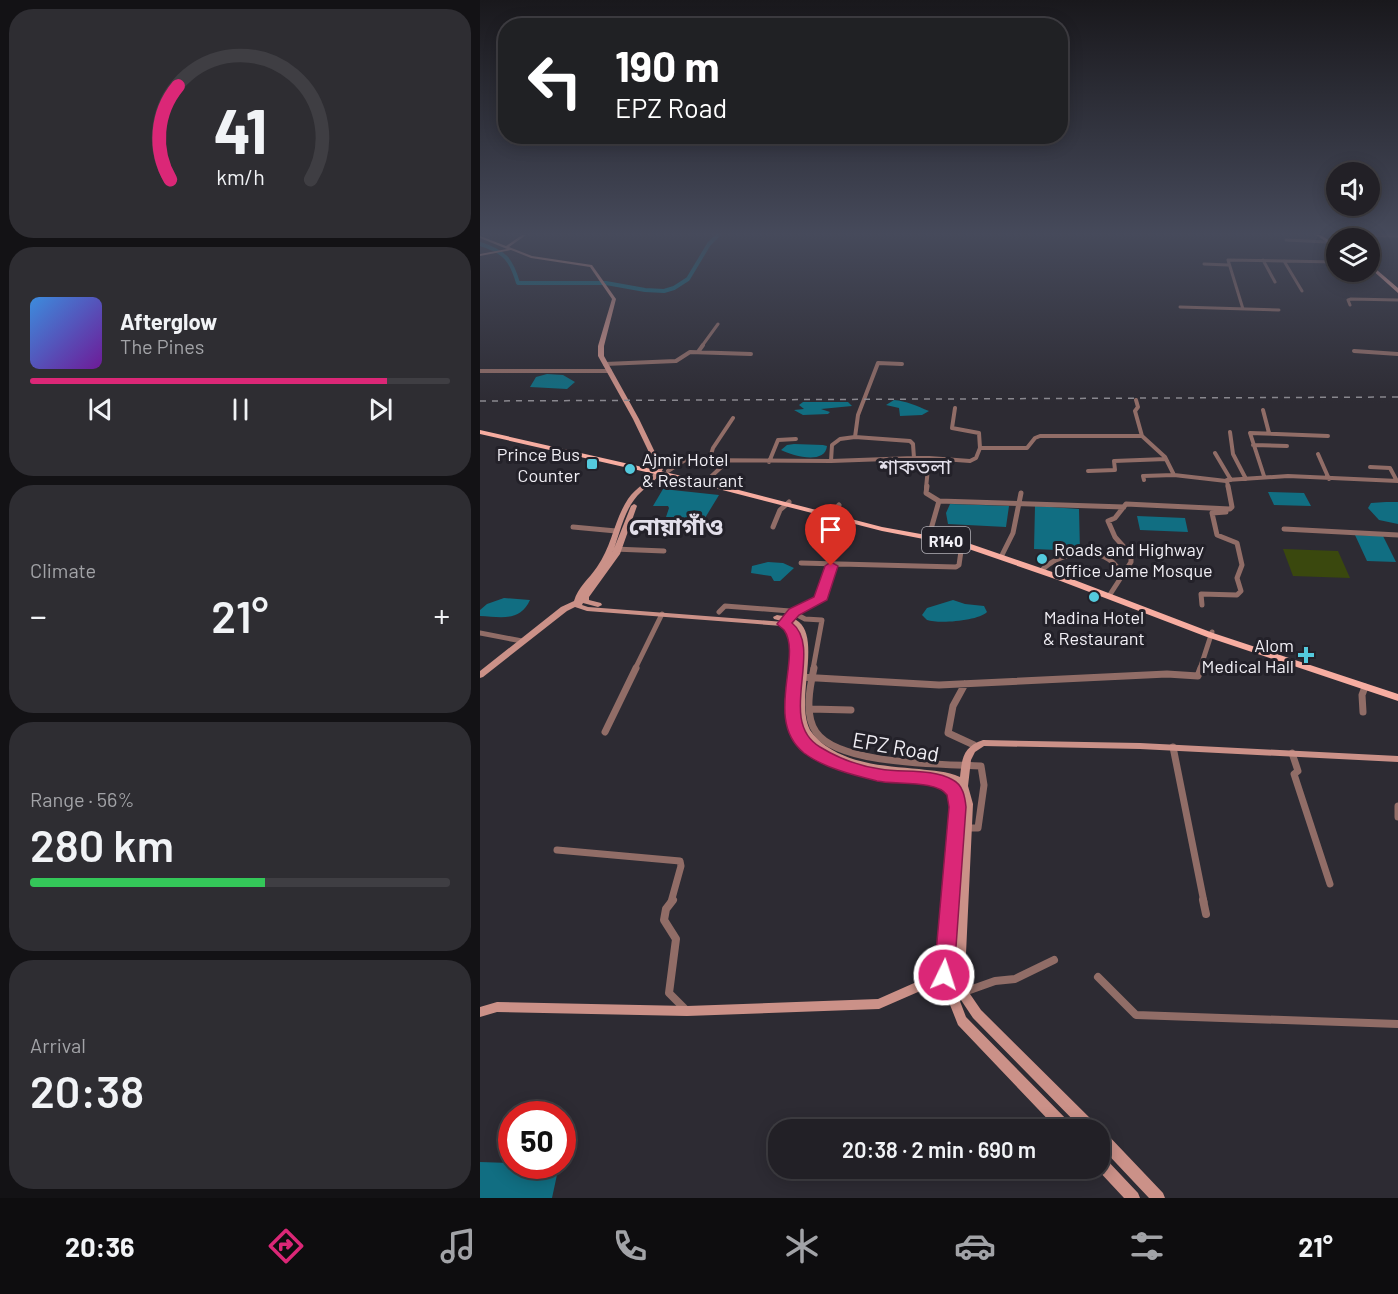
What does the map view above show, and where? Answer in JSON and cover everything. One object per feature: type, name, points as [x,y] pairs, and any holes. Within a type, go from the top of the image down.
[{"type":"main road","points":[[609,291],[614,299],[600,350],[605,364],[663,472],[634,500],[620,526],[609,567],[578,606],[587,609],[662,614],[719,612],[789,618]]},
{"type":"main road","name":"R140","points":[[480,430],[663,472],[709,479],[882,529],[930,535],[1005,552],[1110,595]]},
{"type":"main road","name":"R140","points":[[930,535],[1110,595],[1365,687],[1398,696]]},
{"type":"main road","points":[[581,601],[591,605],[789,618]]},
{"type":"main road","points":[[480,675],[522,641],[581,601]]},
{"type":"main road","name":"EPZ Road","points":[[789,618],[803,677],[802,720],[814,742],[841,759],[863,766],[939,774],[957,780],[963,786]]},
{"type":"main road","name":"R140","points":[[1211,633],[1398,696]]},
{"type":"main road","name":"EPZ Road","points":[[803,677],[792,704],[794,724],[804,743],[812,750],[838,764],[865,773],[940,781],[949,785],[956,794],[957,807],[944,975],[962,1021],[1056,1119]]},
{"type":"main road","points":[[1081,1119],[977,1014],[964,992],[960,975],[968,804],[963,786],[968,751],[974,746],[999,742],[1173,747],[1398,759]]},
{"type":"main road","points":[[480,1012],[497,1007],[687,1011],[879,1004],[944,975]]},
{"type":"main road","points":[[1110,1148],[1158,1198]]},
{"type":"main road","points":[[1110,1174],[1133,1198]]},
{"type":"street","points":[[1237,291],[1243,309]]},
{"type":"street","points":[[1350,305],[1348,302],[1351,299],[1398,300]]},
{"type":"street","points":[[1180,307],[1279,310]]},
{"type":"street","points":[[698,352],[718,324]]},
{"type":"street","points":[[1354,351],[1398,354]]},
{"type":"street","points":[[605,364],[676,361],[687,353],[698,352],[751,354]]},
{"type":"street","points":[[855,437],[858,415],[878,363],[902,364]]},
{"type":"street","points":[[480,371],[610,371]]},
{"type":"street","points":[[1136,400],[1138,407],[1135,411],[1142,436],[1166,459],[1174,475]]},
{"type":"street","points":[[663,472],[685,460],[769,462],[929,458],[970,461],[976,458],[980,448],[979,433],[952,428],[955,408]]},
{"type":"street","points":[[1263,410],[1269,434]]},
{"type":"street","points":[[709,461],[713,448],[733,418]]},
{"type":"street","points":[[1230,432],[1233,453],[1246,479]]},
{"type":"street","points":[[1264,476],[1250,433],[1328,436]]},
{"type":"street","points":[[980,448],[1027,448],[1035,438],[1040,436],[1142,436]]},
{"type":"street","points":[[831,461],[832,445],[840,439],[855,437],[910,441],[913,444],[914,458]]},
{"type":"street","points":[[769,462],[778,440],[796,438]]},
{"type":"street","points":[[1253,445],[1287,446]]},
{"type":"street","points":[[1202,605],[1201,594],[1237,595],[1241,591],[1237,578],[1242,565],[1237,543],[1232,539],[1217,535],[1212,513],[1227,512],[1232,507],[1229,480],[1215,453]]},
{"type":"street","points":[[1318,454],[1329,479]]},
{"type":"street","points":[[929,458],[926,493],[939,501],[1124,507]]},
{"type":"street","points":[[1088,471],[1115,470],[1114,461],[1166,459]]},
{"type":"street","points":[[709,479],[729,460]]},
{"type":"street","points":[[1144,480],[1143,476],[1174,475],[1229,480],[1264,476],[1397,481],[1390,468],[1370,467]]},
{"type":"street","points":[[1005,552],[1012,535],[1021,493]]},
{"type":"street","points":[[930,535],[939,501]]},
{"type":"street","points":[[773,526],[780,510],[788,503]]},
{"type":"street","points":[[1110,595],[1131,562],[1131,555],[1115,537],[1108,520],[1115,518],[1128,503],[1230,508]]},
{"type":"street","points":[[830,515],[838,505]]},
{"type":"street","points":[[573,527],[620,526]]},
{"type":"street","points":[[1284,529],[1398,535]]},
{"type":"street","points":[[801,563],[831,566],[956,567],[959,565],[962,544]]},
{"type":"street","points":[[614,549],[664,551]]},
{"type":"street","points":[[1043,568],[1063,556],[1090,554],[1109,558],[1118,565],[1122,577]]},
{"type":"street","points":[[789,618],[820,600],[831,566]]},
{"type":"street","points":[[605,732],[662,614]]},
{"type":"street","points":[[789,618],[822,621],[803,677],[816,733],[832,745],[846,751],[881,759],[982,766],[984,785],[978,828],[967,828]]},
{"type":"street","points":[[480,633],[522,641]]},
{"type":"street","points":[[803,677],[918,685],[1156,675],[1198,676],[1211,633]]},
{"type":"street","points":[[965,684],[953,706],[948,733],[974,746]]},
{"type":"street","points":[[1363,711],[1362,695],[1365,687]]},
{"type":"street","points":[[810,709],[851,710]]},
{"type":"street","points":[[1173,747],[1206,914]]},
{"type":"street","points":[[1292,753],[1298,767],[1298,771],[1294,774],[1330,884]]},
{"type":"street","points":[[1398,806],[1398,817]]},
{"type":"street","points":[[557,850],[680,861],[674,898],[666,909],[663,920],[676,939],[669,993],[687,1011]]},
{"type":"street","points":[[964,992],[994,981],[1015,979],[1054,960]]},
{"type":"street","points":[[1098,977],[1137,1015],[1398,1024]]},
{"type":"green space","points":[[1283,549],[1338,551],[1350,578],[1293,576]]},
{"type":"water","points":[[547,374],[563,375],[575,382],[567,389],[530,387],[536,377]]},
{"type":"water","points":[[894,400],[929,411],[922,415],[900,416],[899,408],[886,405]]},
{"type":"water","points":[[803,402],[848,402],[852,406],[821,409],[830,412],[828,414],[803,415],[794,410],[804,409],[799,405]]},
{"type":"water","points":[[787,445],[827,446],[825,452],[815,457],[793,455],[781,450]]},
{"type":"water","points":[[663,489],[719,495],[705,518],[666,517],[668,506],[653,506]]},
{"type":"water","points":[[1268,492],[1304,493],[1311,506],[1274,505]]},
{"type":"water","points":[[1398,502],[1398,524],[1379,520],[1368,508],[1371,503]]},
{"type":"water","points":[[950,504],[1009,506],[1006,527],[948,524],[946,513]]},
{"type":"water","points":[[1035,506],[1079,509],[1080,551],[1034,549]]},
{"type":"water","points":[[1137,516],[1185,518],[1188,532],[1140,530]]},
{"type":"water","points":[[1355,535],[1383,536],[1396,562],[1367,561]]},
{"type":"water","points":[[768,562],[783,563],[794,568],[780,581],[774,581],[771,576],[751,573],[752,566]]},
{"type":"water","points":[[504,598],[530,600],[521,612],[509,617],[480,616],[480,610],[487,604]]},
{"type":"water","points":[[953,600],[984,606],[987,612],[976,618],[949,622],[927,620],[922,615],[927,608]]},
{"type":"water","points":[[480,1162],[498,1163],[498,1179],[556,1179],[552,1198],[480,1198]]},
{"type":"railway","points":[[480,401],[1398,397]]},
{"type":"place","name":"Prince Bus Counter","points":[[592,464]]},
{"type":"place","name":"Ajmir Hotel & Restaurant","points":[[630,469]]},
{"type":"place","name":"Roads and Highway Office Jame Mosque","points":[[1042,559]]},
{"type":"place","name":"Madina Hotel & Restaurant","points":[[1094,597]]},
{"type":"place","name":"Alom Medical Hall","points":[[1306,655]]},
{"type":"district","name":"শাকতলা","points":[[915,465]]},
{"type":"district","name":"নোয়াগাঁও","points":[[676,525]]},
{"type":"route","points":[[831,566],[820,600],[794,612],[784,624],[790,628],[796,646],[792,704],[794,724],[804,743],[838,764],[879,776],[940,781],[949,785],[956,794],[957,807],[944,975]]}]
